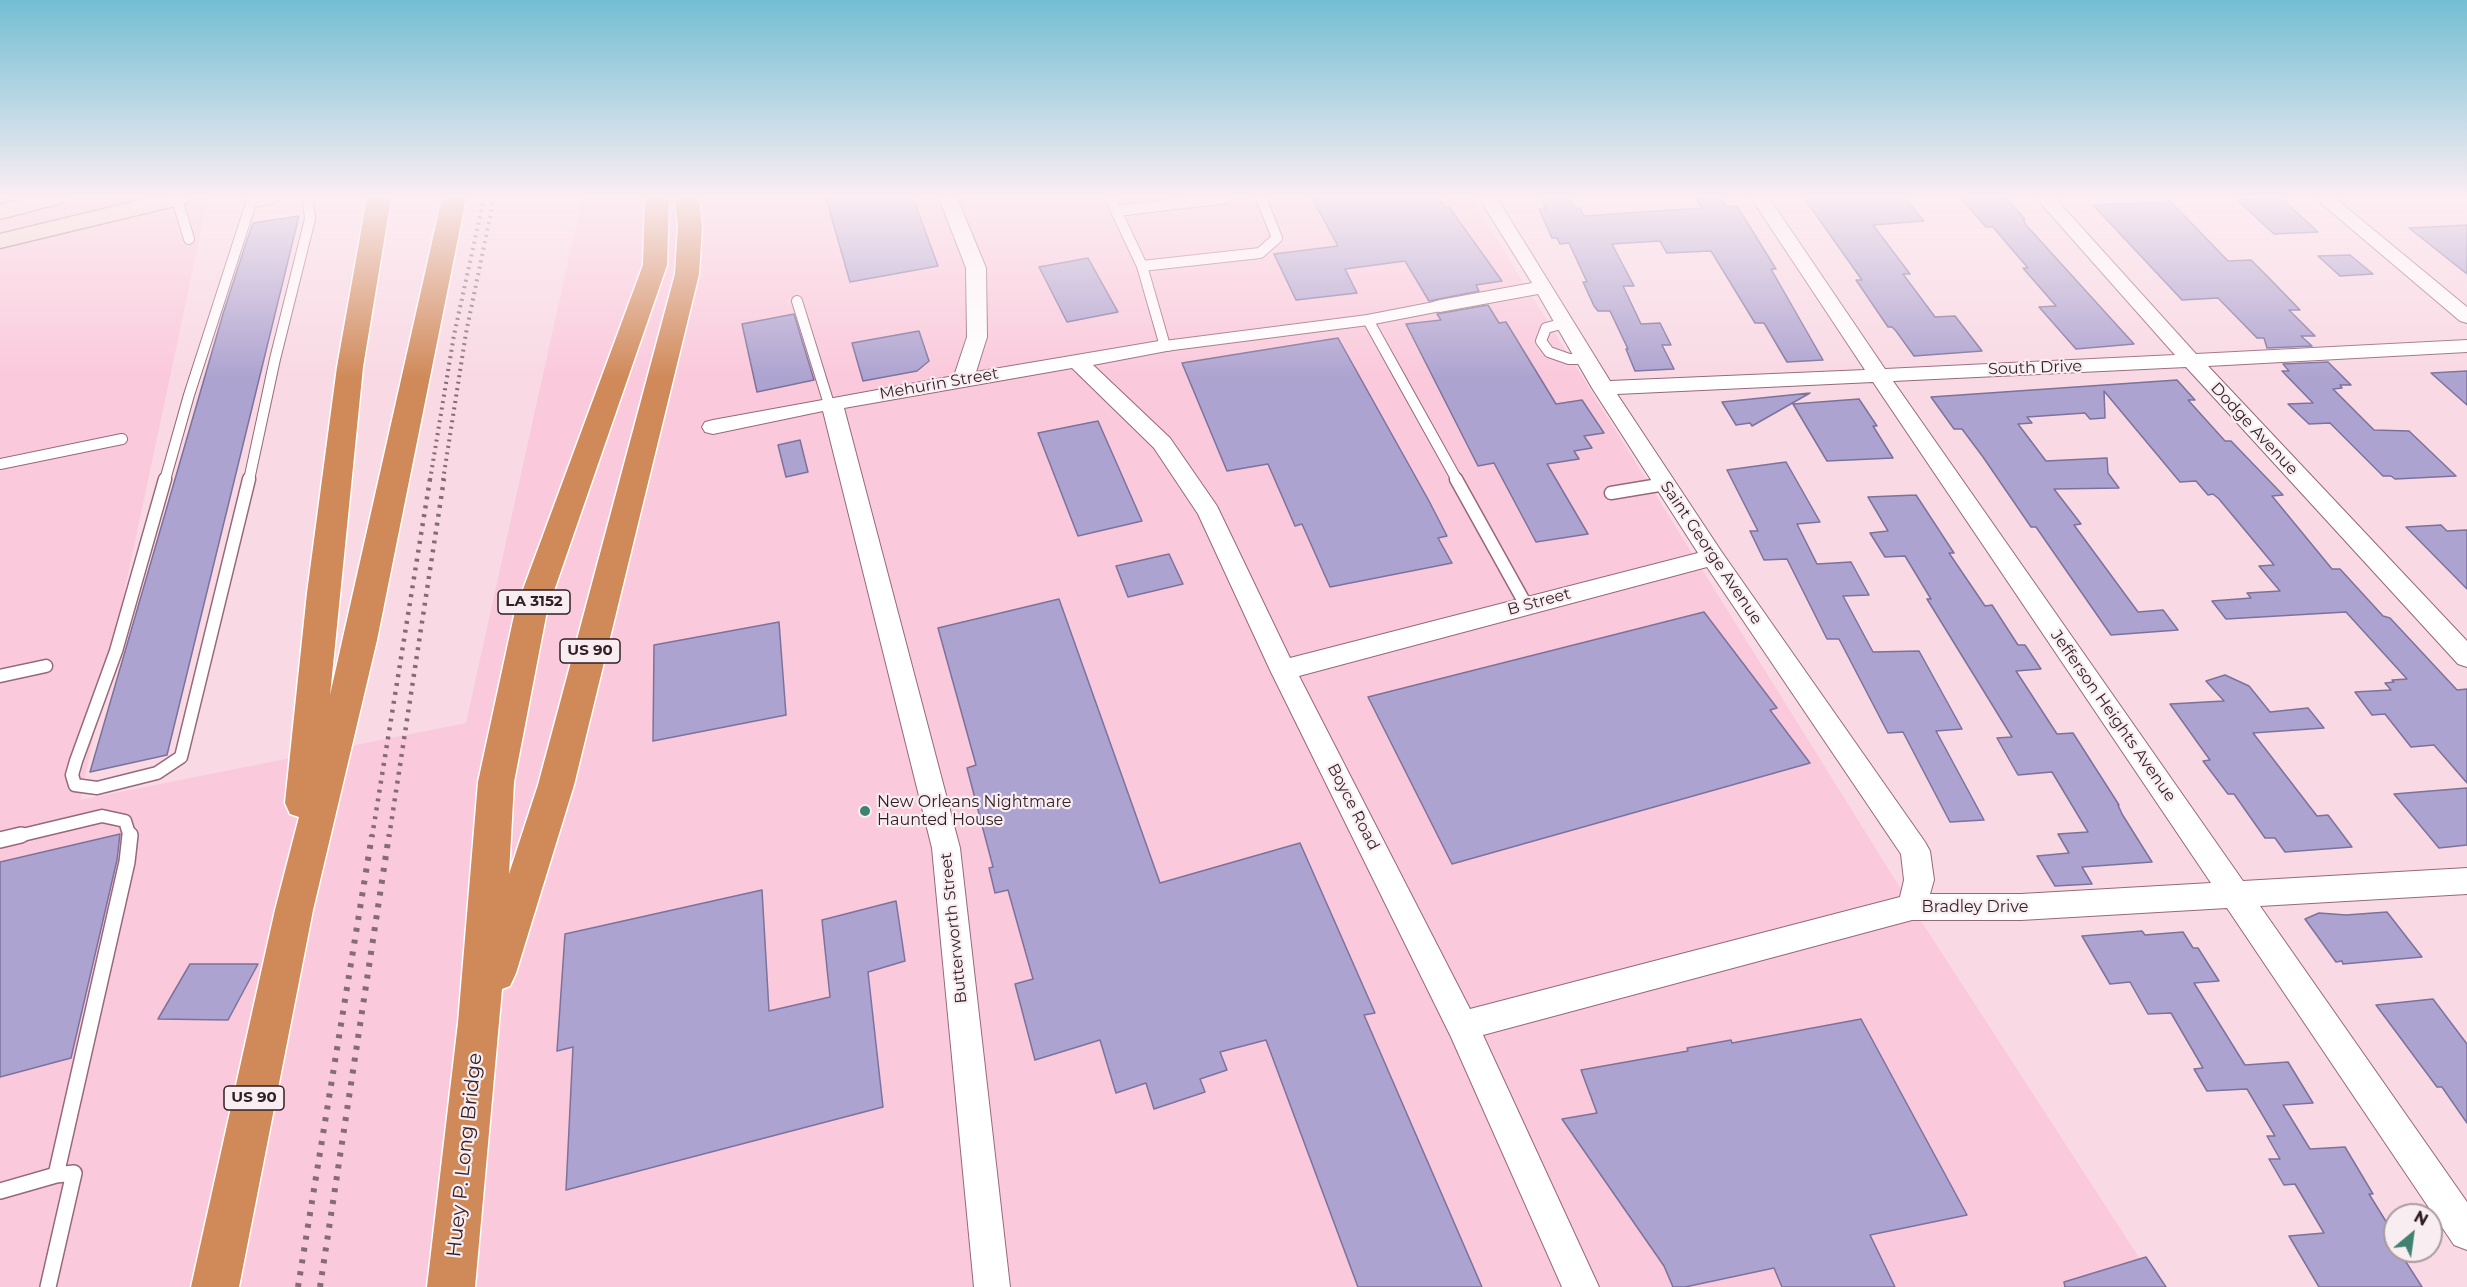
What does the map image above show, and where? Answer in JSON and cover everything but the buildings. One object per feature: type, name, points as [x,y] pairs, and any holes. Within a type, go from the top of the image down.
[{"type":"highway","name":"US 90","points":[[215,1287],[294,910],[322,593],[350,367],[369,258]]},
{"type":"highway","points":[[294,910],[361,640],[441,258]]},
{"type":"highway","name":"LA 3152","points":[[479,1023],[496,782],[531,611],[655,265],[655,258]]},
{"type":"highway","name":"US 90","points":[[479,1023],[556,785],[687,274],[688,258]]},
{"type":"highway","name":"Huey P. Long Bridge","points":[[451,1287],[479,1023]]},
{"type":"street","points":[[963,380],[977,337],[976,268],[972,258]]},
{"type":"street","name":"Saint George Avenue","points":[[1526,258],[1603,388],[1665,484],[1915,851],[1919,880],[1912,907]]},
{"type":"street","name":"Jefferson Heights Avenue","points":[[1800,258],[2467,1233]]},
{"type":"street","name":"Dodge Avenue","points":[[2099,258],[2191,361],[2467,657]]},
{"type":"street","points":[[2396,258],[2467,317]]},
{"type":"street","points":[[1440,306],[1544,287]]},
{"type":"street","name":"Mehurin Street","points":[[713,427],[830,403],[1165,346]]},
{"type":"street","name":"South Drive","points":[[1603,388],[2467,346]]},
{"type":"street","name":"Boyce Road","points":[[1076,360],[1162,443],[1209,512],[1283,670],[1462,1026],[1581,1287]]},
{"type":"street","name":"Butterworth Street","points":[[830,403],[946,848],[992,1287]]},
{"type":"street","name":"B Street","points":[[1283,670],[1713,557]]},
{"type":"street","name":"Bradley Drive","points":[[1462,1026],[1912,907],[2021,907],[2467,881]]},
{"type":"lane","points":[[231,258],[189,395],[116,651],[76,761],[72,775],[75,785],[97,788],[157,773],[181,757],[255,457],[275,358],[300,258]]},
{"type":"lane","points":[[1138,258],[1165,346],[1368,320],[1440,306]]},
{"type":"lane","points":[[1142,266],[1214,258]]},
{"type":"lane","points":[[797,301],[830,403]]},
{"type":"lane","points":[[1368,320],[1526,605]]},
{"type":"lane","points":[[0,464],[122,439]]},
{"type":"lane","points":[[1611,493],[1665,484]]},
{"type":"lane","points":[[0,676],[46,666]]},
{"type":"lane","points":[[0,840],[102,816],[125,821],[130,836],[124,873],[56,1175]]},
{"type":"lane","points":[[0,1191],[56,1175],[74,1173],[48,1287]]},
{"type":"shaded area","points":[[0,258],[195,258],[80,800],[466,723],[569,258],[1508,258],[1912,907],[2158,1287],[0,1287]]},
{"type":"railway","points":[[430,480],[454,335],[471,258]]},
{"type":"railway","points":[[443,480],[466,333],[482,258]]},
{"type":"railway","points":[[372,837],[430,479]]},
{"type":"railway","points":[[389,837],[444,479]]},
{"type":"railway","points":[[298,1287],[372,835]]},
{"type":"railway","points":[[320,1287],[389,835]]},
{"type":"place","name":"New Orleans Nightmare Haunted House","points":[[865,811]]}]
